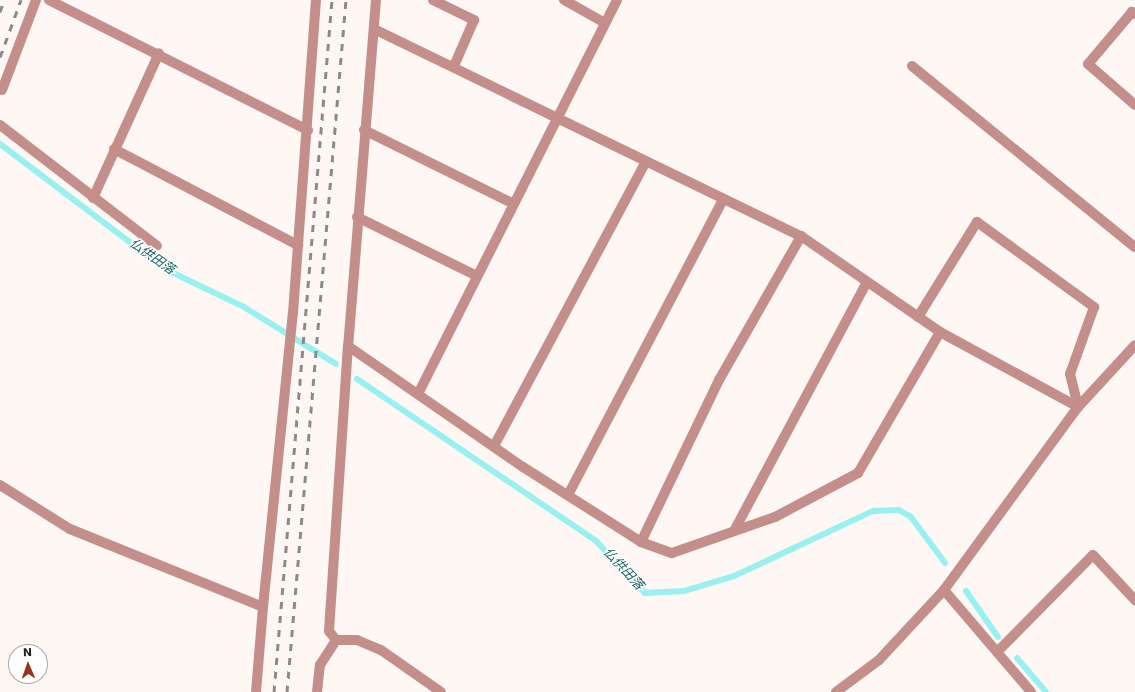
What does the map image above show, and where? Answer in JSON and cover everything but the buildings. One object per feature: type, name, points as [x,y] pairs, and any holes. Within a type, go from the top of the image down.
[{"type":"street","points":[[2,90],[36,0]]},
{"type":"street","points":[[49,0],[159,53],[308,130]]},
{"type":"street","points":[[256,692],[308,130],[316,0]]},
{"type":"street","points":[[336,640],[329,631],[357,217],[376,0]]},
{"type":"street","points":[[433,0],[474,20],[454,66]]},
{"type":"street","points":[[564,0],[605,23]]},
{"type":"street","points":[[419,392],[475,275],[617,0]]},
{"type":"street","points":[[1135,14],[1132,12],[1088,64],[1135,105]]},
{"type":"street","points":[[374,29],[454,66],[645,163],[801,236],[940,332],[1078,407]]},
{"type":"street","points":[[92,198],[159,53]]},
{"type":"street","points":[[912,66],[1135,247]]},
{"type":"street","points":[[0,125],[92,198],[157,246]]},
{"type":"street","points":[[364,130],[512,203]]},
{"type":"street","points":[[114,149],[298,245]]},
{"type":"street","points":[[494,446],[645,163]]},
{"type":"street","points":[[568,495],[723,200]]},
{"type":"street","points":[[357,217],[475,275]]},
{"type":"street","points":[[918,317],[977,222],[1094,307],[1070,374],[1078,407]]},
{"type":"street","points":[[641,542],[719,380],[801,236]]},
{"type":"street","points":[[734,531],[867,282]]},
{"type":"street","points":[[348,346],[419,392],[494,446],[641,542],[672,553],[775,517],[858,473],[940,332]]},
{"type":"street","points":[[836,692],[879,660],[944,590],[1078,407],[1133,351]]},
{"type":"street","points":[[0,485],[70,529],[263,606]]},
{"type":"street","points":[[997,652],[1093,555],[1135,600]]},
{"type":"street","points":[[944,590],[1031,692]]},
{"type":"street","points":[[317,692],[320,665],[336,640]]},
{"type":"street","points":[[336,640],[357,640],[381,650],[441,692]]},
{"type":"waterway","name":"仏供田落","points":[[0,144],[165,269],[244,307],[336,364]]},
{"type":"waterway","name":"仏供田落","points":[[357,379],[596,541],[645,593],[684,591],[734,576],[873,511],[899,510],[911,517],[945,563]]},
{"type":"waterway","name":"仏供田落","points":[[966,591],[998,637]]},
{"type":"waterway","name":"仏供田落","points":[[1017,658],[1046,692]]},
{"type":"railway","points":[[0,12],[4,0]]},
{"type":"railway","points":[[0,57],[21,0]]},
{"type":"railway","points":[[274,692],[332,0]]},
{"type":"railway","points":[[287,692],[346,0]]}]
